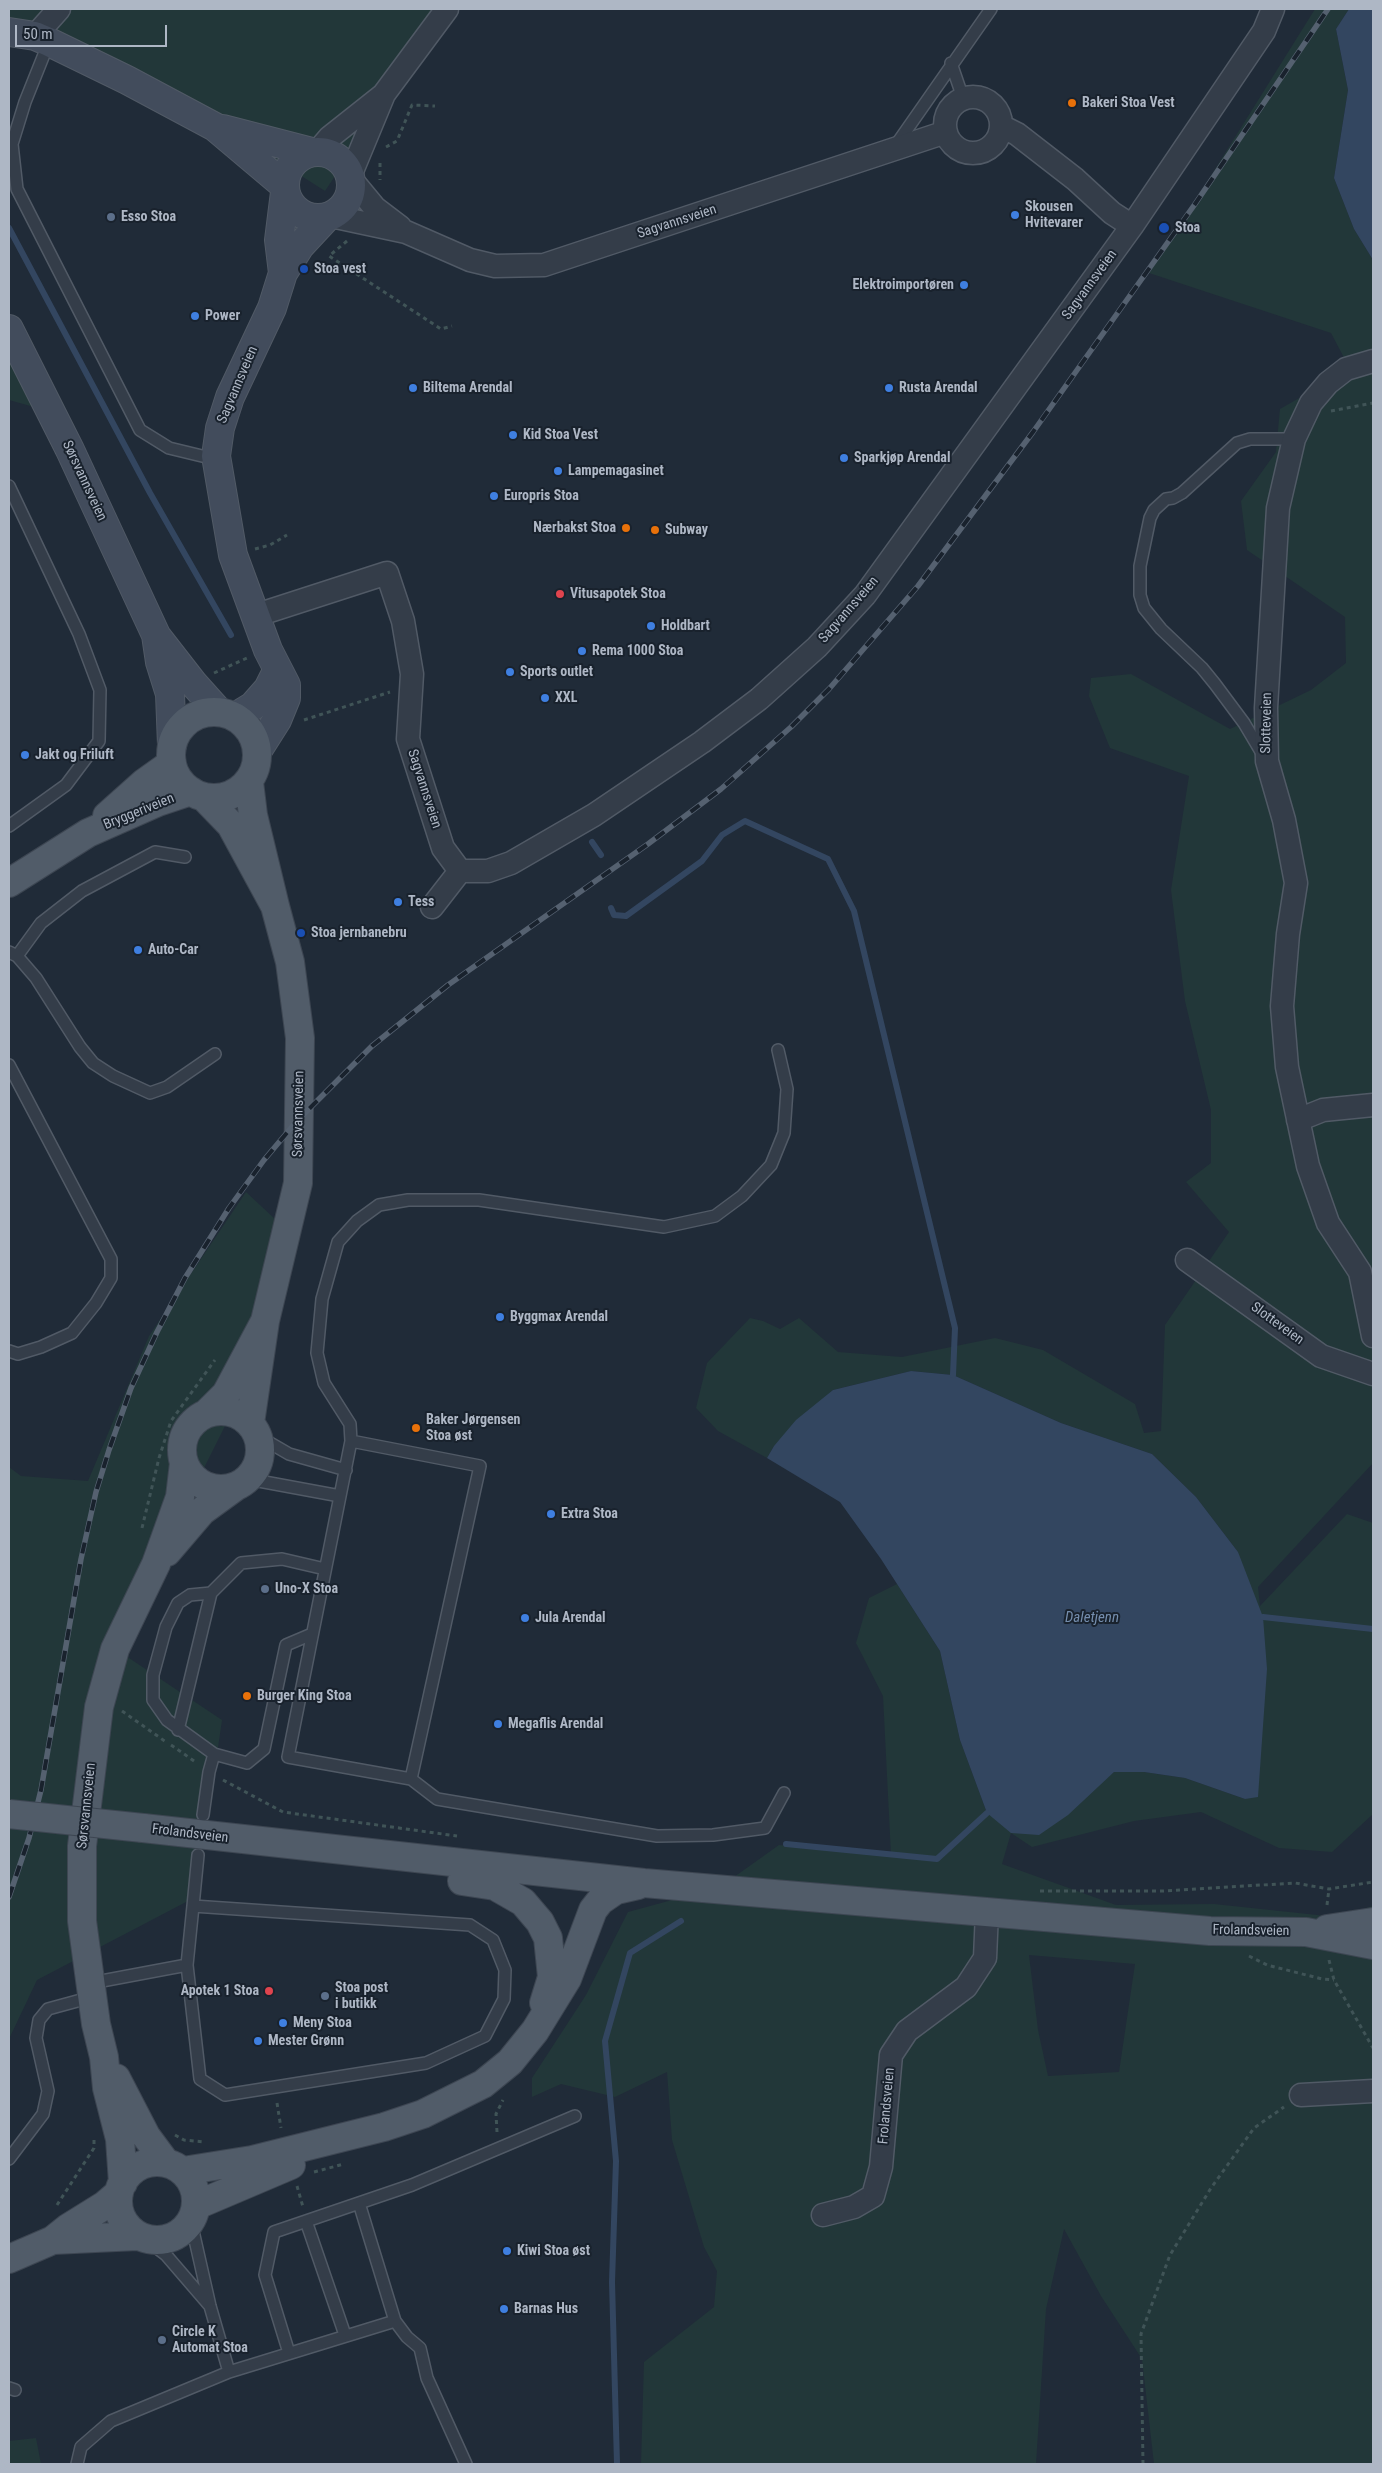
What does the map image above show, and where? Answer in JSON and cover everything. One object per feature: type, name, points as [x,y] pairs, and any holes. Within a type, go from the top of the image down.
[{"type":"main road","points":[[206,712],[227,714],[250,731],[258,750],[254,772],[249,782],[228,796],[216,798],[197,794],[182,784],[172,754],[177,733],[185,723],[206,712]]},
{"type":"main road","name":"Bryggeriveien","points":[[88,833],[144,783],[172,754]]},
{"type":"main road","name":"Sørsvannsveien","points":[[249,782],[253,815],[290,962],[300,1038],[298,1183],[265,1321],[254,1430]]},
{"type":"main road","name":"Bryggeriveien","points":[[9,883],[88,833],[158,802],[197,794]]},
{"type":"main road","name":"Sørsvannsveien","points":[[197,794],[231,825],[275,906]]},
{"type":"main road","name":"Sørsvannsveien","points":[[208,1412],[226,1394],[265,1321]]},
{"type":"main road","points":[[208,1412],[231,1412],[254,1430],[260,1459],[242,1483],[222,1490],[210,1488],[190,1474],[184,1463],[183,1438],[193,1423],[208,1412]]},
{"type":"main road","name":"Sørsvannsveien","points":[[121,2179],[120,2139],[107,2088],[104,2057],[91,1990],[82,1921],[82,1846],[99,1707],[115,1649],[156,1564],[180,1497],[184,1463]]},
{"type":"main road","name":"Sørsvannsveien","points":[[156,1564],[202,1511],[242,1483]]},
{"type":"main road","name":"Frolandsveien","points":[[9,1814],[371,1855],[644,1883],[1210,1931],[1306,1932],[1373,1922]]},
{"type":"main road","name":"Frolandsveien","points":[[371,1855],[395,1871],[495,1886],[524,1902],[540,1922],[548,1938],[552,1976],[535,2031]]},
{"type":"main road","name":"Frolandsveien","points":[[174,2167],[252,2160],[378,2128],[423,2114],[483,2084],[510,2062],[535,2031],[567,1979],[593,1910],[600,1901],[616,1890],[644,1883]]},
{"type":"main road","name":"Frolandsveien","points":[[1306,1932],[1373,1945]]},
{"type":"main road","name":"Sørsvannsveien","points":[[104,2057],[146,2136],[174,2167]]},
{"type":"main road","name":"Frolandsveien","points":[[194,2214],[378,2128]]},
{"type":"main road","points":[[9,2259],[54,2240],[68,2228],[105,2205],[121,2179],[141,2165],[154,2162],[174,2167],[191,2181],[196,2192],[194,2214],[182,2232],[171,2238],[158,2241],[141,2237],[54,2240]]},
{"type":"main road","points":[[121,2179],[118,2205],[121,2218],[128,2228],[141,2237]]},
{"type":"street","points":[[42,39],[59,9]]},
{"type":"street","points":[[350,178],[384,94],[447,9]]},
{"type":"street","name":"Sagvannsveien","points":[[254,616],[387,573],[403,621],[412,674],[408,739],[443,848],[460,871],[488,872],[511,862],[594,816],[702,742],[758,699],[817,647],[864,595],[1132,226],[1264,31],[1273,9]]},
{"type":"street","points":[[9,32],[42,39],[127,80],[215,127],[285,189],[296,210],[306,216],[329,216],[340,210],[347,201],[351,190],[350,178],[338,158],[215,127]]},
{"type":"street","points":[[285,189],[289,168],[295,161],[315,152],[330,136],[384,94]]},
{"type":"street","points":[[972,96],[990,102],[996,108],[1001,126],[995,142],[988,148],[972,153],[955,147],[946,132],[946,116],[956,102],[972,96]]},
{"type":"street","points":[[1001,126],[1017,134],[1075,179],[1112,212],[1132,226]]},
{"type":"street","name":"Sagvannsveien","points":[[258,750],[276,720],[286,698],[286,685],[277,671],[254,616],[233,555],[216,456],[220,428],[230,397],[272,308],[283,273],[300,246],[329,216],[406,232],[470,260],[495,266],[544,265],[946,132]]},
{"type":"street","name":"Sagvannsveien","points":[[350,178],[375,208],[406,232]]},
{"type":"street","name":"Sagvannsveien","points":[[283,273],[279,240],[285,189]]},
{"type":"street","name":"Sørsvannsveien","points":[[9,330],[70,450],[156,634],[227,714]]},
{"type":"street","name":"Slotteveien","points":[[1373,361],[1346,369],[1328,383],[1311,403],[1294,439],[1278,508],[1266,708],[1267,761],[1284,820],[1296,883],[1288,934],[1282,1006],[1287,1067],[1308,1166],[1328,1223],[1367,1270],[1373,1336]]},
{"type":"street","name":"Sørsvannsveien","points":[[156,634],[160,662],[170,694],[172,754]]},
{"type":"street","points":[[227,714],[253,706],[268,689],[277,671]]},
{"type":"street","points":[[432,907],[460,871]]},
{"type":"street","points":[[1298,1120],[1323,1110],[1373,1105]]},
{"type":"street","name":"Slotteveien","points":[[1187,1260],[1321,1356],[1373,1374]]},
{"type":"street","name":"Frolandsveien","points":[[824,2215],[854,2207],[873,2196],[881,2167],[891,2055],[906,2031],[966,1987],[985,1958],[987,1912]]},
{"type":"street","points":[[1301,2095],[1373,2092]]},
{"type":"lane","points":[[892,151],[951,63],[991,9]]},
{"type":"lane","points":[[42,39],[12,144],[17,189],[140,430],[169,448],[202,456],[216,456]]},
{"type":"lane","points":[[951,63],[963,98]]},
{"type":"lane","points":[[1267,761],[1244,723],[1215,684],[1202,668],[1161,629],[1144,608],[1140,595],[1140,566],[1150,518],[1154,510],[1166,499],[1173,498],[1182,493],[1237,443],[1250,439],[1294,439]]},
{"type":"lane","points":[[9,486],[78,634],[100,690],[98,741],[66,785],[9,826]]},
{"type":"lane","points":[[185,857],[154,852],[82,891],[41,923],[13,954],[36,978],[80,1047],[93,1063],[113,1076],[150,1093],[167,1087],[215,1054]]},
{"type":"lane","points":[[778,1050],[786,1090],[784,1133],[771,1165],[742,1196],[715,1216],[664,1227],[479,1200],[408,1200],[379,1205],[357,1221],[338,1242],[322,1299],[317,1353],[324,1382],[350,1424],[351,1440],[288,1757],[412,1779],[438,1799],[657,1836],[713,1835],[765,1828],[784,1793]]},
{"type":"lane","points":[[9,1065],[111,1259],[110,1278],[96,1303],[72,1333],[41,1347],[18,1354],[9,1351]]},
{"type":"lane","points":[[254,1430],[289,1454],[346,1470]]},
{"type":"lane","points":[[351,1440],[480,1466],[412,1779]]},
{"type":"lane","points":[[242,1483],[340,1496]]},
{"type":"lane","points":[[178,1730],[211,1594],[241,1563],[282,1559],[325,1569]]},
{"type":"lane","points":[[211,1594],[190,1595],[178,1603],[166,1627],[153,1675],[153,1700],[167,1720],[178,1730],[214,1754],[248,1763],[264,1749],[286,1645],[312,1634]]},
{"type":"lane","points":[[203,1815],[209,1772],[214,1754]]},
{"type":"lane","points":[[193,1906],[470,1925],[493,1940],[505,1970],[504,1999],[485,2036],[426,2062],[225,2095],[200,2079],[188,1965],[193,1906],[198,1854]]},
{"type":"lane","points":[[9,2159],[43,2114],[48,2091],[36,2038],[39,2020],[48,2009],[91,1990],[188,1965]]},
{"type":"lane","points":[[289,2353],[265,2275],[274,2232],[412,2185],[575,2116]]},
{"type":"lane","points":[[359,2203],[395,2320],[407,2337],[420,2348],[427,2378],[466,2464]]},
{"type":"lane","points":[[194,2214],[210,2306],[229,2372]]},
{"type":"lane","points":[[306,2220],[345,2335]]},
{"type":"lane","points":[[141,2237],[166,2255],[210,2306]]},
{"type":"lane","points":[[77,2464],[81,2447],[111,2420],[229,2372],[395,2320]]},
{"type":"path","points":[[379,151],[397,141],[412,105],[435,106]]},
{"type":"path","points":[[349,240],[329,256],[441,329],[452,326]]},
{"type":"path","points":[[1306,414],[1324,413],[1373,403]]},
{"type":"path","points":[[247,551],[270,545],[287,535]]},
{"type":"path","points":[[208,676],[255,654]]},
{"type":"path","points":[[301,720],[396,690],[411,692]]},
{"type":"path","points":[[122,1711],[209,1772],[283,1812],[461,1837]]},
{"type":"path","points":[[1039,1891],[1162,1891],[1296,1883],[1329,1889],[1373,1882]]},
{"type":"path","points":[[1327,1906],[1329,1889]]},
{"type":"path","points":[[1328,1952],[1334,1980],[1373,2048]]},
{"type":"path","points":[[274,2087],[282,2134]]},
{"type":"path","points":[[1143,2464],[1141,2334],[1170,2255],[1211,2188],[1254,2128],[1301,2095]]},
{"type":"path","points":[[498,2148],[496,2114],[504,2098]]},
{"type":"path","points":[[168,2130],[184,2140],[211,2142]]},
{"type":"path","points":[[295,2177],[306,2220]]},
{"type":"green space","points":[[9,9],[447,9],[325,191],[199,111],[9,41]]},
{"type":"green space","points":[[1315,9],[1349,9],[1336,29],[1348,90],[1334,178],[1354,229],[1373,260],[1373,1463],[1258,1587],[1260,1606],[1347,1514],[1373,1523],[1373,1814],[1332,1852],[1279,1848],[1201,1812],[1134,1821],[1032,1847],[1011,1833],[1002,1864],[1116,1905],[1214,1904],[1336,1917],[1373,1906],[1373,2464],[1154,2464],[1142,2359],[1101,2296],[1064,2229],[1046,2309],[1036,2464],[641,2464],[644,2362],[714,2307],[717,2271],[704,2247],[672,2140],[667,2072],[615,2097],[561,2084],[532,2097],[532,2078],[586,1995],[628,1912],[720,1887],[779,1845],[891,1855],[883,1696],[856,1643],[869,1598],[897,1584],[940,1651],[960,1740],[987,1813],[1106,1778],[1114,1772],[1144,1772],[1185,1778],[1245,1799],[1238,1552],[1196,1497],[1152,1454],[1061,1423],[953,1375],[911,1371],[833,1390],[774,1446],[767,1458],[718,1431],[696,1408],[707,1363],[750,1318],[763,1321],[780,1329],[799,1318],[838,1352],[902,1357],[995,1338],[1043,1350],[1135,1404],[1144,1433],[1161,1431],[1165,1325],[1229,1232],[1186,1182],[1211,1163],[1211,1110],[1185,1001],[1171,890],[1189,776],[1110,748],[1089,696],[1091,678],[1131,674],[1230,729],[1311,690],[1346,663],[1345,617],[1247,550],[1241,501],[1276,452],[1280,409],[1350,369],[1331,333],[1146,272],[1174,235]],"holes":[[[1029,1955],[1135,1964],[1119,2072],[1048,2076],[1038,2030]]]},
{"type":"green space","points":[[9,345],[41,409],[9,400]]},
{"type":"green space","points":[[246,1192],[290,1233],[273,1330],[149,1578],[120,1652],[222,1720],[205,1837],[188,1901],[37,1980],[9,2039],[9,1467],[21,1476],[88,1481],[149,1336]]},
{"type":"green space","points":[[36,2438],[41,2464],[9,2464],[9,2441]]},
{"type":"water","points":[[1349,9],[1373,9],[1373,260],[1354,229],[1334,178],[1348,90],[1336,29]]},
{"type":"water","name":"Daletjenn","points":[[911,1371],[953,1375],[1061,1423],[1152,1454],[1196,1497],[1238,1552],[1263,1617],[1267,1669],[1258,1797],[1245,1799],[1185,1778],[1144,1772],[1114,1772],[1068,1815],[1039,1835],[1011,1833],[987,1813],[960,1740],[940,1651],[881,1559],[840,1502],[767,1458],[774,1446],[796,1420],[833,1390]]},
{"type":"waterway","points":[[9,228],[150,493],[231,635]]},
{"type":"waterway","points":[[611,908],[614,915],[626,916],[702,861],[722,835],[745,821],[828,859],[854,911],[955,1328],[953,1375]]},
{"type":"waterway","points":[[592,842],[601,855]]},
{"type":"waterway","points":[[1263,1617],[1373,1629]]},
{"type":"waterway","points":[[786,1844],[937,1859],[987,1813]]},
{"type":"waterway","points":[[617,2464],[612,2282],[616,2161],[605,2041],[630,1953],[681,1921]]},
{"type":"railway","points":[[9,1897],[29,1838],[41,1790],[81,1559],[96,1492],[109,1450],[131,1388],[157,1332],[185,1278],[229,1208],[264,1160],[296,1122],[372,1046],[448,985],[648,844],[721,789],[791,727],[829,689],[918,586],[1033,432],[1195,204],[1328,9]]},
{"type":"place","name":"Bakeri Stoa Vest","points":[[1072,103]]},
{"type":"place","name":"Skousen Hvitevarer","points":[[1015,215]]},
{"type":"place","name":"Esso Stoa","points":[[111,217]]},
{"type":"place","name":"Stoa","points":[[1164,228]]},
{"type":"place","name":"Stoa vest","points":[[304,269]]},
{"type":"place","name":"Elektroimportøren","points":[[964,285]]},
{"type":"place","name":"Power","points":[[195,316]]},
{"type":"place","name":"Biltema Arendal","points":[[413,388]]},
{"type":"place","name":"Rusta Arendal","points":[[889,388]]},
{"type":"place","name":"Kid Stoa Vest","points":[[513,435]]},
{"type":"place","name":"Sparkjøp Arendal","points":[[844,458]]},
{"type":"place","name":"Lampemagasinet","points":[[558,471]]},
{"type":"place","name":"Europris Stoa","points":[[494,496]]},
{"type":"place","name":"Nærbakst Stoa","points":[[626,528]]},
{"type":"place","name":"Subway","points":[[655,530]]},
{"type":"place","name":"Vitusapotek Stoa","points":[[560,594]]},
{"type":"place","name":"Holdbart","points":[[651,626]]},
{"type":"place","name":"Rema 1000 Stoa","points":[[582,651]]},
{"type":"place","name":"Sports outlet","points":[[510,672]]},
{"type":"place","name":"XXL","points":[[545,698]]},
{"type":"place","name":"Jakt og Friluft","points":[[25,755]]},
{"type":"place","name":"Tess","points":[[398,902]]},
{"type":"place","name":"Stoa jernbanebru","points":[[301,933]]},
{"type":"place","name":"Auto-Car","points":[[138,950]]},
{"type":"place","name":"Byggmax Arendal","points":[[500,1317]]},
{"type":"place","name":"Baker Jørgensen Stoa øst","points":[[416,1428]]},
{"type":"place","name":"Extra Stoa","points":[[551,1514]]},
{"type":"place","name":"Uno-X Stoa","points":[[265,1589]]},
{"type":"place","name":"Jula Arendal","points":[[525,1618]]},
{"type":"place","name":"Burger King Stoa","points":[[247,1696]]},
{"type":"place","name":"Megaflis Arendal","points":[[498,1724]]},
{"type":"place","name":"Apotek 1 Stoa","points":[[269,1991]]},
{"type":"place","name":"Stoa post i butikk","points":[[325,1996]]},
{"type":"place","name":"Meny Stoa","points":[[283,2023]]},
{"type":"place","name":"Mester Grønn","points":[[258,2041]]},
{"type":"place","name":"Kiwi Stoa øst","points":[[507,2251]]},
{"type":"place","name":"Barnas Hus","points":[[504,2309]]},
{"type":"place","name":"Circle K Automat Stoa","points":[[162,2340]]}]
